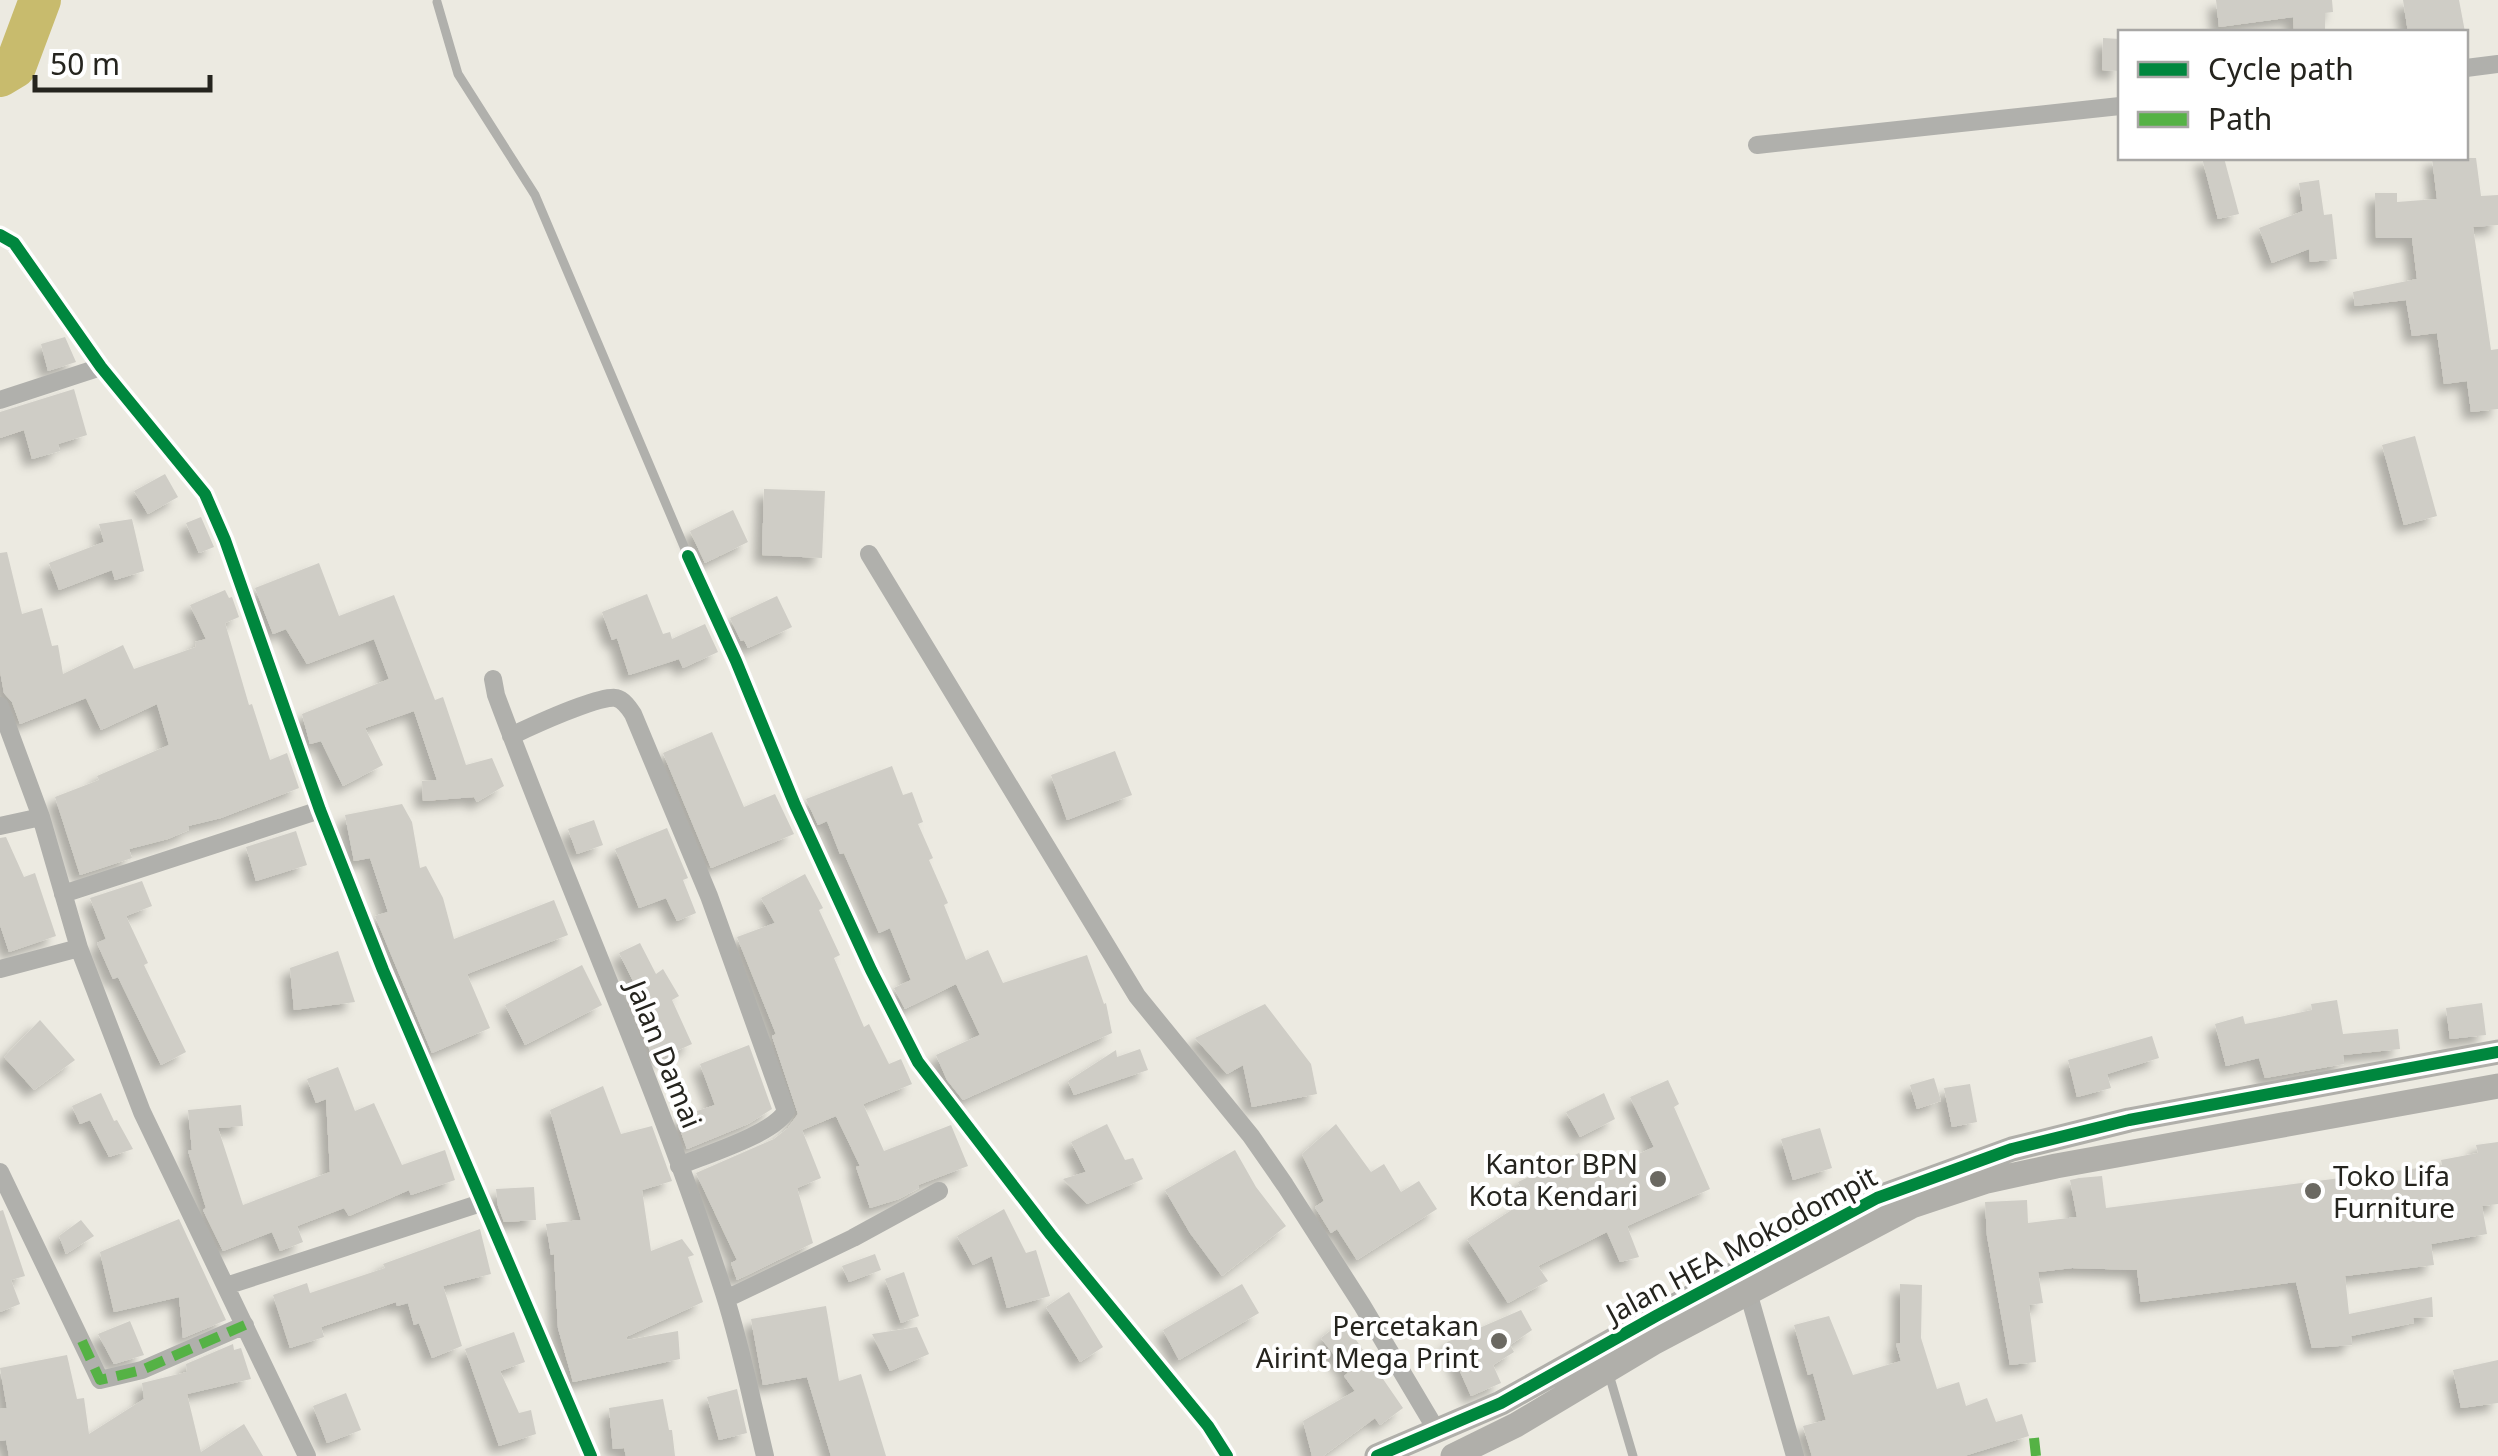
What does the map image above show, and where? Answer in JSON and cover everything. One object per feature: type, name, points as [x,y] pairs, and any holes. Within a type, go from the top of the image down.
[{"type":"street","points":[[2468,68],[2498,64]]},
{"type":"street","points":[[1757,145],[2118,106]]},
{"type":"street","points":[[0,235],[14,243],[101,366],[205,494],[382,970],[591,1456]]},
{"type":"street","points":[[0,400],[101,366]]},
{"type":"street","points":[[869,554],[1137,996],[1262,1152],[1362,1304],[1437,1431]]},
{"type":"street","points":[[688,556],[795,805],[878,986],[918,1062],[1051,1235],[1208,1426],[1227,1456]]},
{"type":"street","name":"Jalan Damai","points":[[493,679],[511,736],[679,1166],[726,1299],[766,1456]]},
{"type":"street","points":[[511,736],[599,701],[616,698],[626,704],[709,896],[786,1110],[784,1116],[759,1132],[679,1166]]},
{"type":"street","points":[[0,706],[41,817],[79,948],[142,1112],[307,1456]]},
{"type":"street","points":[[63,894],[320,810]]},
{"type":"street","points":[[0,826],[41,817]]},
{"type":"street","points":[[0,969],[79,948]]},
{"type":"street","name":"Jalan HEA Mokodompit","points":[[1378,1456],[1501,1404],[1877,1198],[2012,1149],[2129,1120],[2498,1052]]},
{"type":"street","name":"Jalan HEA Mokodompit","points":[[1453,1456],[1912,1206],[1987,1180],[2498,1086]]},
{"type":"street","points":[[2070,1134],[2076,1162]]},
{"type":"street","points":[[0,1172],[100,1380],[142,1370],[245,1325]]},
{"type":"street","points":[[726,1299],[940,1192]]},
{"type":"street","points":[[226,1286],[481,1203]]},
{"type":"street","points":[[1748,1292],[1796,1456]]},
{"type":"lane","points":[[437,2],[458,74],[535,195],[688,556]]},
{"type":"lane","points":[[1607,1369],[1633,1456]]},
{"type":"building","points":[[2216,0],[2332,0],[2333,12],[2325,13],[2325,30],[2294,30],[2293,17],[2219,27]]},
{"type":"building","points":[[2403,0],[2459,0],[2465,30],[2408,30]]},
{"type":"building","points":[[2103,38],[2118,39],[2118,71],[2102,70]]},
{"type":"building","points":[[2476,158],[2481,196],[2498,195],[2498,225],[2473,227],[2491,350],[2498,349],[2498,409],[2471,412],[2467,381],[2444,384],[2437,333],[2412,336],[2406,300],[2355,306],[2353,292],[2417,279],[2412,238],[2376,238],[2375,193],[2397,193],[2397,202],[2437,199],[2432,160]]},
{"type":"building","points":[[2203,160],[2225,160],[2239,214],[2218,219]]},
{"type":"building","points":[[2319,180],[2324,215],[2332,214],[2337,259],[2310,262],[2309,249],[2272,263],[2259,228],[2303,211],[2299,183]]},
{"type":"building","points":[[65,337],[76,362],[48,371],[41,344]]},
{"type":"building","points":[[74,389],[87,435],[58,444],[60,451],[32,459],[24,430],[0,438],[0,412]]},
{"type":"building","points":[[2415,436],[2437,516],[2404,525],[2382,445]]},
{"type":"building","points":[[165,474],[178,497],[148,514],[134,491]]},
{"type":"building","points":[[764,489],[825,491],[822,558],[762,555]]},
{"type":"building","points":[[733,510],[748,542],[705,563],[690,531]]},
{"type":"building","points":[[201,517],[214,547],[199,553],[186,523]]},
{"type":"building","points":[[132,519],[144,571],[115,580],[112,570],[59,590],[49,563],[104,542],[99,524]]},
{"type":"building","points":[[7,552],[22,614],[42,608],[52,646],[58,645],[63,674],[123,645],[134,669],[196,647],[195,642],[206,639],[190,605],[225,590],[239,617],[225,623],[249,705],[252,704],[270,760],[287,753],[299,788],[221,818],[188,826],[189,830],[168,839],[129,849],[132,858],[80,875],[55,797],[169,745],[157,704],[101,730],[86,698],[20,724],[4,693],[0,671],[0,553]]},
{"type":"building","points":[[319,563],[339,616],[394,595],[435,700],[443,697],[466,765],[492,758],[504,786],[477,802],[474,797],[423,801],[422,781],[437,780],[414,711],[365,728],[383,765],[343,786],[321,741],[310,744],[302,714],[389,679],[374,639],[307,664],[286,629],[273,634],[255,588]]},
{"type":"building","points":[[647,594],[663,634],[670,632],[672,639],[705,624],[718,652],[683,668],[679,659],[629,675],[617,638],[612,640],[602,612]]},
{"type":"building","points":[[777,596],[792,627],[748,648],[730,618]]},
{"type":"building","points":[[712,732],[744,807],[775,794],[794,834],[711,868],[663,753]]},
{"type":"building","points":[[1115,751],[1132,795],[1067,820],[1051,775]]},
{"type":"building","points":[[892,766],[903,795],[912,792],[923,822],[918,824],[933,858],[929,860],[966,960],[988,950],[1003,983],[1087,955],[1106,1003],[1112,1033],[963,1100],[947,1080],[936,1055],[980,1035],[956,984],[905,1009],[894,988],[911,980],[890,928],[879,933],[827,821],[818,825],[806,799]]},
{"type":"building","points":[[402,804],[412,822],[420,868],[426,866],[443,898],[454,939],[554,900],[568,935],[467,974],[490,1028],[432,1053],[375,916],[388,912],[370,858],[354,861],[345,815]]},
{"type":"building","points":[[594,820],[603,845],[577,854],[568,829]]},
{"type":"building","points":[[667,828],[688,878],[683,880],[696,913],[677,921],[666,898],[639,908],[615,849]]},
{"type":"building","points":[[296,831],[307,865],[256,881],[246,847]]},
{"type":"building","points":[[6,837],[24,877],[35,873],[56,936],[9,952],[0,925],[0,838]]},
{"type":"building","points":[[805,874],[823,908],[819,910],[840,955],[834,958],[864,1027],[869,1024],[889,1064],[901,1059],[912,1084],[863,1104],[884,1151],[951,1125],[968,1166],[918,1185],[919,1188],[899,1199],[870,1208],[856,1167],[860,1166],[836,1116],[802,1130],[821,1178],[797,1188],[813,1243],[737,1280],[731,1263],[737,1260],[696,1173],[774,1139],[798,1114],[772,1036],[776,1034],[737,937],[775,923],[761,898]]},
{"type":"building","points":[[142,881],[152,906],[126,916],[148,963],[144,965],[186,1052],[161,1065],[97,943],[106,939],[90,898]]},
{"type":"building","points":[[640,943],[656,974],[663,969],[679,996],[672,1000],[692,1044],[654,1061],[626,990],[635,985],[619,953]]},
{"type":"building","points":[[338,951],[355,1002],[294,1010],[290,968]]},
{"type":"building","points":[[582,965],[602,1005],[525,1045],[505,1005]]},
{"type":"building","points":[[2337,1000],[2343,1034],[2398,1029],[2400,1049],[2343,1055],[2344,1064],[2265,1078],[2259,1058],[2226,1066],[2215,1024],[2243,1016],[2245,1024],[2312,1010],[2311,1004]]},
{"type":"building","points":[[2482,1003],[2486,1035],[2450,1039],[2446,1008]]},
{"type":"building","points":[[1265,1004],[1311,1064],[1317,1094],[1252,1107],[1243,1065],[1227,1074],[1195,1038]]},
{"type":"building","points":[[40,1020],[75,1060],[34,1090],[4,1057]]},
{"type":"building","points":[[2152,1036],[2159,1058],[2107,1074],[2111,1088],[2077,1097],[2068,1060]]},
{"type":"building","points":[[749,1045],[772,1109],[748,1124],[687,1149],[676,1118],[715,1105],[700,1064]]},
{"type":"building","points":[[1140,1049],[1148,1070],[1074,1095],[1068,1081],[1116,1050],[1117,1057]]},
{"type":"building","points":[[338,1067],[355,1111],[374,1103],[402,1165],[445,1150],[455,1180],[411,1195],[409,1190],[349,1216],[344,1208],[297,1226],[303,1242],[280,1251],[272,1232],[223,1251],[203,1210],[206,1208],[188,1151],[192,1150],[188,1110],[241,1105],[243,1126],[218,1128],[243,1205],[330,1172],[326,1099],[316,1103],[307,1079]]},
{"type":"building","points":[[1934,1078],[1941,1101],[1917,1109],[1910,1085]]},
{"type":"building","points":[[1668,1080],[1679,1104],[1674,1107],[1710,1189],[1627,1226],[1639,1257],[1620,1262],[1607,1232],[1538,1266],[1548,1281],[1508,1303],[1467,1239],[1527,1200],[1518,1182],[1579,1153],[1590,1176],[1654,1147],[1630,1097]]},
{"type":"building","points":[[1970,1084],[1977,1122],[1952,1127],[1944,1088]]},
{"type":"building","points":[[603,1086],[621,1134],[652,1126],[672,1181],[642,1190],[651,1251],[682,1239],[694,1255],[688,1257],[703,1302],[626,1337],[627,1340],[678,1331],[680,1359],[573,1382],[558,1328],[554,1254],[551,1255],[546,1224],[581,1220],[550,1110]]},
{"type":"building","points":[[101,1093],[133,1149],[109,1157],[90,1120],[80,1124],[72,1106]]},
{"type":"building","points":[[1604,1093],[1615,1119],[1580,1137],[1566,1112]]},
{"type":"building","points":[[1107,1124],[1125,1160],[1133,1158],[1143,1179],[1087,1204],[1063,1179],[1086,1172],[1071,1142]]},
{"type":"building","points":[[1336,1124],[1371,1172],[1384,1164],[1401,1192],[1419,1181],[1437,1209],[1357,1260],[1337,1229],[1331,1233],[1315,1207],[1324,1201],[1302,1154]]},
{"type":"building","points":[[1820,1128],[1832,1168],[1793,1180],[1781,1139]]},
{"type":"building","points":[[2498,1142],[2498,1204],[2482,1206],[2487,1234],[2431,1244],[2434,1265],[2345,1276],[2349,1314],[2432,1297],[2433,1317],[2413,1318],[2414,1323],[2351,1336],[2352,1345],[2312,1348],[2296,1282],[2141,1302],[2137,1270],[2072,1268],[2038,1272],[2043,1303],[2029,1305],[2036,1362],[2010,1365],[1987,1236],[1985,1202],[2027,1200],[2028,1223],[2077,1217],[2070,1180],[2079,1178],[2102,1176],[2106,1208],[2442,1165],[2441,1160],[2478,1153],[2476,1145]]},
{"type":"building","points":[[1235,1150],[1256,1187],[1286,1226],[1222,1276],[1165,1190]]},
{"type":"building","points":[[534,1187],[536,1220],[504,1222],[496,1189]]},
{"type":"building","points":[[1004,1209],[1026,1253],[1036,1250],[1050,1296],[1007,1308],[992,1256],[973,1265],[957,1236]]},
{"type":"building","points":[[3,1210],[25,1276],[11,1280],[20,1304],[0,1312],[0,1211]]},
{"type":"building","points":[[179,1219],[226,1320],[183,1338],[179,1297],[114,1312],[100,1252]]},
{"type":"building","points":[[81,1220],[94,1236],[66,1254],[59,1236]]},
{"type":"building","points":[[480,1229],[491,1274],[443,1286],[462,1346],[432,1358],[419,1323],[414,1325],[408,1303],[397,1306],[396,1302],[321,1327],[324,1337],[290,1348],[273,1295],[307,1283],[310,1293],[385,1268],[383,1264]]},
{"type":"building","points":[[875,1254],[881,1270],[849,1282],[842,1266]]},
{"type":"building","points":[[904,1272],[919,1316],[901,1323],[885,1279]]},
{"type":"building","points":[[1242,1284],[1259,1313],[1179,1360],[1163,1330]]},
{"type":"building","points":[[1900,1284],[1922,1285],[1921,1338],[1937,1389],[1959,1382],[1966,1406],[1987,1398],[1996,1422],[2022,1414],[2029,1436],[1964,1456],[1812,1456],[1803,1426],[1826,1420],[1794,1325],[1829,1316],[1853,1375],[1901,1361],[1896,1344],[1900,1343]]},
{"type":"building","points":[[1069,1292],[1103,1347],[1080,1362],[1046,1307]]},
{"type":"building","points":[[826,1306],[839,1381],[861,1374],[886,1456],[831,1456],[807,1377],[763,1385],[751,1319]]},
{"type":"building","points":[[1521,1310],[1532,1330],[1510,1345],[1514,1352],[1493,1365],[1501,1383],[1471,1396],[1447,1342]]},
{"type":"building","points":[[130,1321],[144,1355],[114,1364],[98,1334]]},
{"type":"building","points":[[1343,1321],[1403,1408],[1380,1425],[1375,1418],[1323,1456],[1312,1456],[1303,1421],[1355,1391],[1344,1376],[1348,1373],[1321,1338]]},
{"type":"building","points":[[917,1327],[929,1354],[890,1371],[872,1334]]},
{"type":"building","points":[[514,1332],[525,1362],[500,1371],[519,1413],[531,1410],[536,1434],[499,1446],[465,1349]]},
{"type":"building","points":[[233,1344],[234,1350],[241,1348],[251,1379],[187,1394],[201,1452],[244,1424],[263,1456],[9,1456],[6,1440],[0,1441],[0,1409],[7,1408],[0,1368],[67,1355],[77,1399],[84,1398],[89,1434],[144,1399],[142,1383],[187,1372],[186,1364]]},
{"type":"building","points":[[2498,1360],[2498,1403],[2461,1408],[2453,1370]]},
{"type":"building","points":[[737,1389],[747,1433],[719,1440],[707,1397]]},
{"type":"building","points":[[346,1393],[361,1430],[327,1443],[313,1406]]},
{"type":"building","points":[[663,1399],[675,1456],[626,1456],[624,1448],[613,1449],[609,1408]]},
{"type":"waterway","points":[[0,76],[15,67],[40,0]]},
{"type":"marked path","points":[[82,1341],[100,1380],[142,1370],[245,1325]]},
{"type":"marked path","points":[[2034,1438],[2036,1456]]},
{"type":"cycle path","points":[[0,235],[14,243],[101,367],[205,494],[383,970],[591,1456]]},
{"type":"cycle path","points":[[688,556],[795,805],[918,1062],[1051,1235],[1208,1426],[1227,1456]]},
{"type":"cycle path","points":[[1377,1456],[1501,1403],[1877,1198],[2012,1149],[2129,1120],[2498,1052]]},
{"type":"place","name":"Kantor BPN Kota Kendari","points":[[1658,1179]]},
{"type":"place","name":"Toko Lifa Furniture","points":[[2313,1191]]},
{"type":"place","name":"Percetakan Airint Mega Print","points":[[1499,1341]]}]
